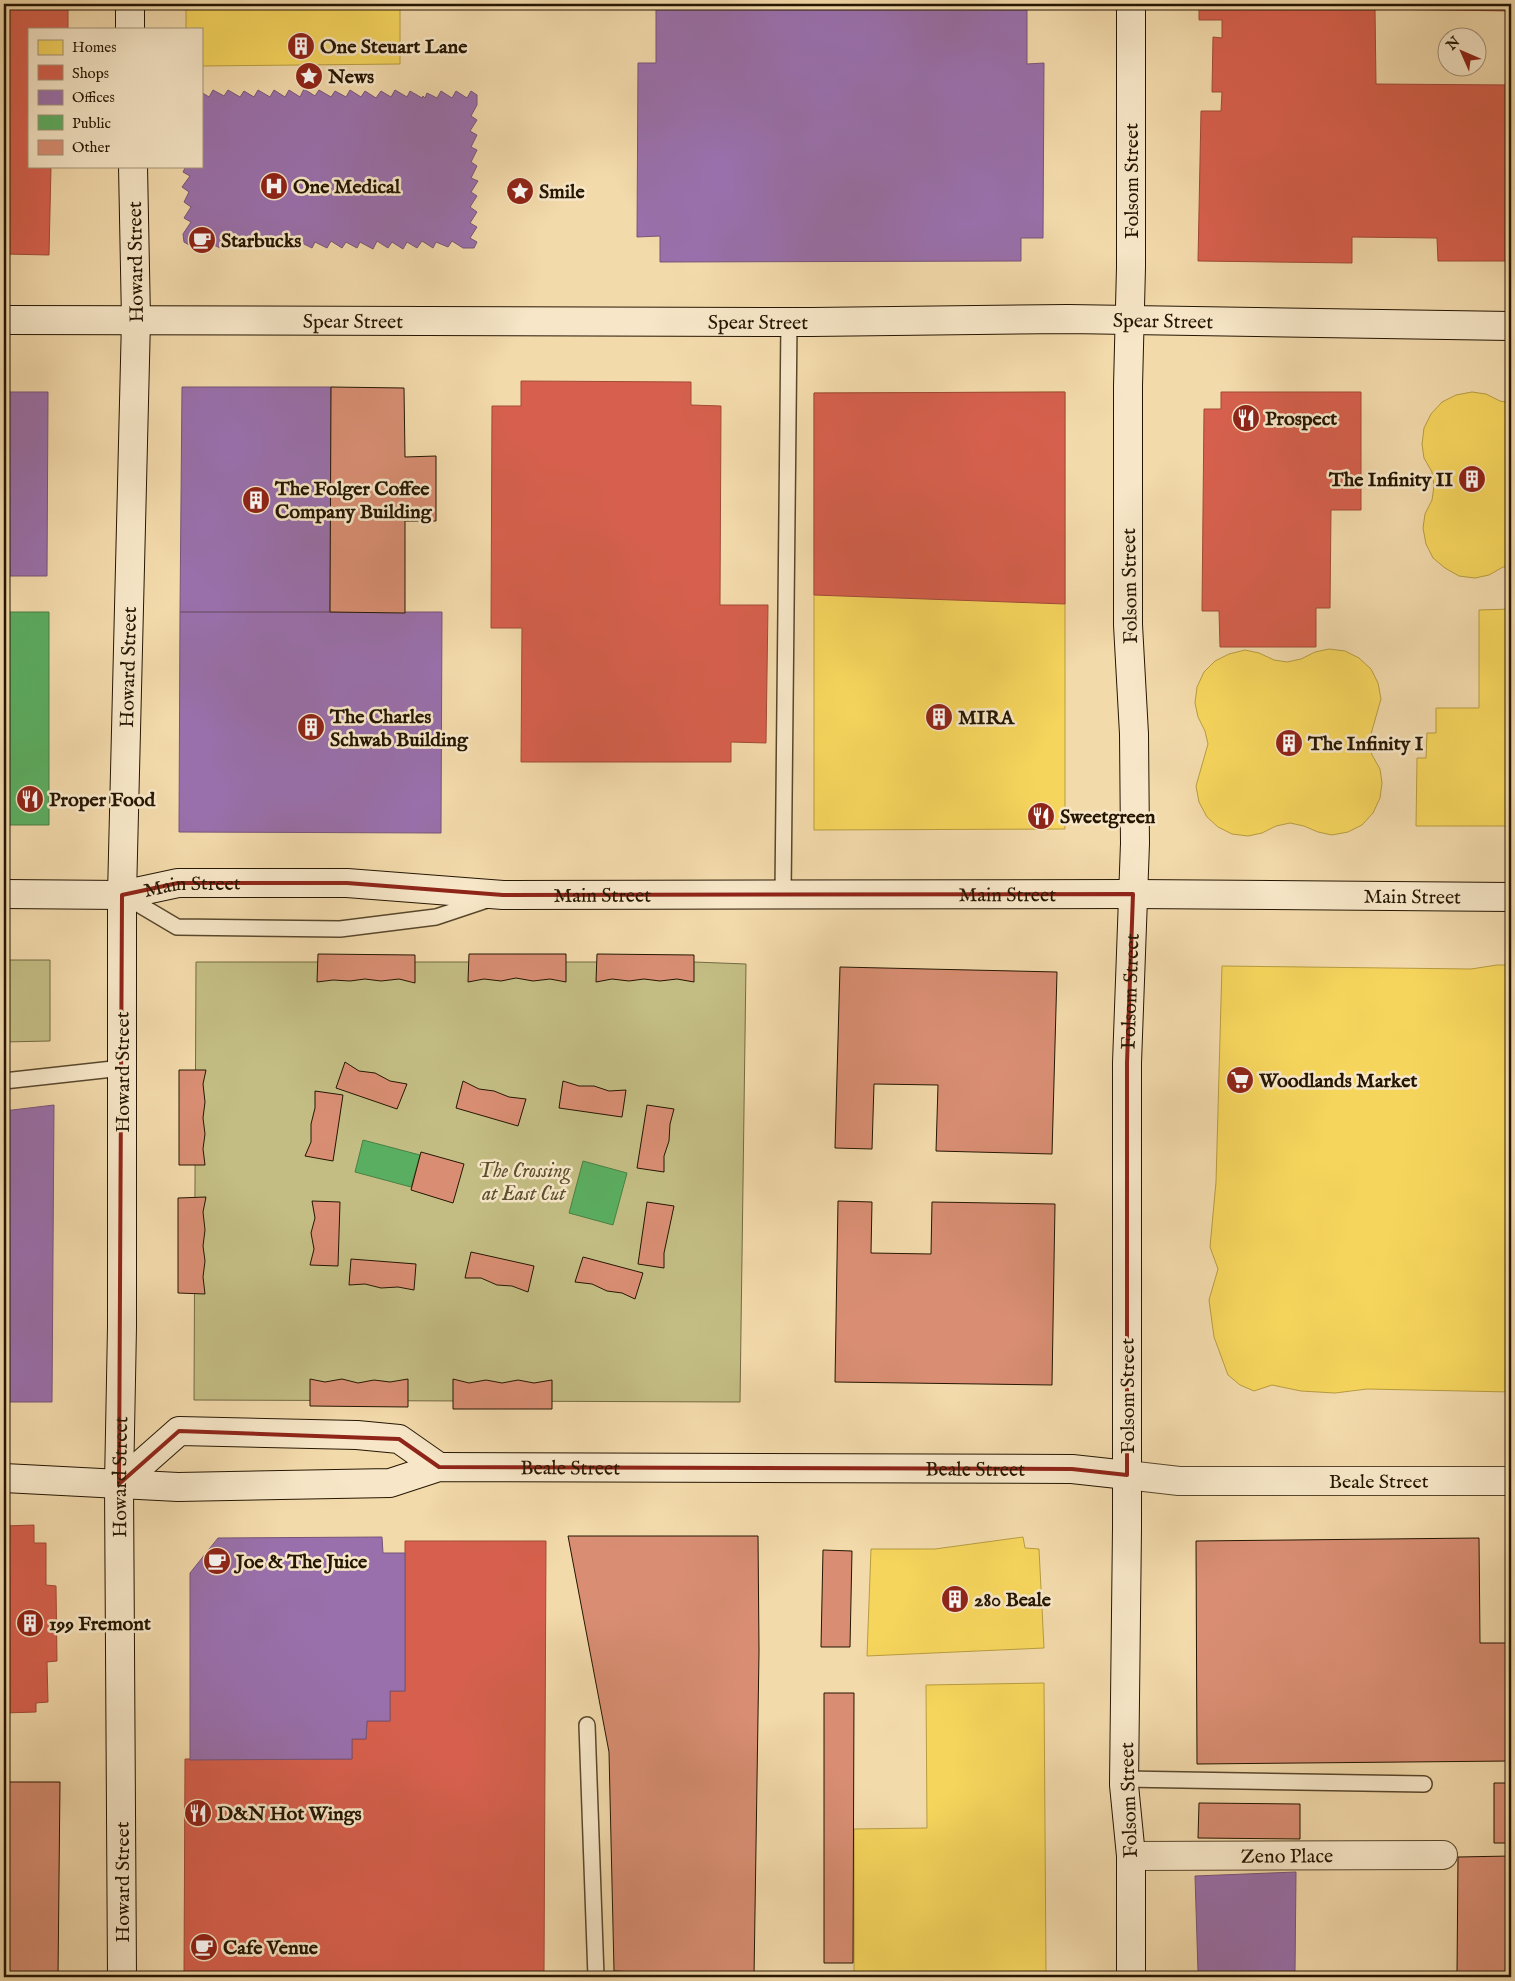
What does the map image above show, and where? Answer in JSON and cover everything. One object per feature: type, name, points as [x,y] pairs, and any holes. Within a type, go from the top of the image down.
[{"type":"street","points":[[130,4],[130,28]]},
{"type":"street","name":"Folsom Street","points":[[1130,1977],[1131,1856],[1124,1778],[1127,1475],[1127,1063],[1135,843],[1134,734],[1128,625],[1131,4]]},
{"type":"street","name":"Howard Street","points":[[122,1977],[119,1484],[122,1327],[122,894],[136,320],[133,168]]},
{"type":"street","name":"Spear Street","points":[[4,320],[789,322],[1068,319],[1511,326]]},
{"type":"street","name":"Main Street","points":[[4,894],[122,894],[178,884],[347,883],[503,895],[1133,894],[1511,897]]},
{"type":"street","points":[[119,1484],[179,1432],[357,1435],[399,1439],[439,1466]]},
{"type":"street","name":"Beale Street","points":[[4,1478],[178,1487],[390,1483],[439,1466],[1062,1469],[1179,1481],[1511,1481]]},
{"type":"street","name":"Zeno Place","points":[[1131,1856],[1442,1855]]},
{"type":"lane","points":[[783,894],[789,322]]},
{"type":"lane","name":"Main Street","points":[[122,894],[177,928],[340,930],[436,917],[503,895]]},
{"type":"lane","points":[[4,1080],[122,1068]]},
{"type":"lane","points":[[587,1725],[596,1977]]},
{"type":"lane","points":[[1124,1778],[1424,1784]]},
{"type":"highlighted area","points":[[178,883],[347,883],[503,895],[1133,894],[1127,1063],[1127,1475],[1072,1469],[439,1467],[399,1439],[179,1431],[119,1484],[122,895]]},
{"type":"green space","points":[[4,960],[50,960],[50,1041],[4,1042]]},
{"type":"green space","name":"The Crossing at East Cut","points":[[196,962],[694,962],[746,964],[740,1402],[194,1400]]},
{"type":"building: Homes","name":"One Steuart Lane","points":[[186,4],[400,4],[400,64],[202,66],[202,28],[186,28]]},
{"type":"building: Homes","name":"MIRA","points":[[1065,392],[1065,829],[814,830],[814,393]]},
{"type":"building: Homes","name":"The Infinity II","points":[[1472,392],[1486,394],[1500,401],[1511,403],[1511,566],[1503,567],[1489,575],[1475,578],[1459,576],[1433,558],[1426,544],[1423,528],[1425,514],[1432,500],[1434,486],[1432,472],[1424,458],[1422,444],[1424,428],[1431,414],[1442,402],[1456,395]]},
{"type":"building: Homes","points":[[1511,609],[1511,826],[1416,826],[1417,758],[1426,758],[1427,733],[1436,733],[1436,708],[1479,708],[1479,610]]},
{"type":"building: Homes","name":"The Infinity I","points":[[1329,649],[1345,651],[1359,658],[1371,669],[1378,683],[1381,699],[1369,741],[1372,755],[1380,769],[1382,783],[1380,798],[1373,813],[1362,825],[1348,832],[1332,835],[1290,823],[1248,836],[1232,834],[1218,827],[1207,817],[1199,802],[1196,786],[1208,744],[1195,703],[1197,687],[1204,672],[1215,661],[1229,654],[1245,650],[1259,653],[1274,660],[1287,662]]},
{"type":"building: Homes","points":[[1511,965],[1511,1392],[1367,1389],[1335,1393],[1301,1391],[1272,1385],[1254,1391],[1240,1385],[1228,1375],[1214,1337],[1209,1300],[1218,1269],[1210,1247],[1216,1182],[1222,966],[1471,969]]},
{"type":"building: Homes","name":"280 Beale","points":[[1023,1537],[1025,1548],[1039,1549],[1044,1648],[867,1656],[871,1549],[935,1549]]},
{"type":"building: Homes","points":[[1044,1683],[1046,1973],[854,1976],[854,1829],[927,1828],[926,1685]]},
{"type":"building: Shops","points":[[4,4],[68,4],[68,28],[28,28],[28,168],[51,168],[49,255],[4,254]]},
{"type":"building: Shops","points":[[1199,4],[1511,4],[1511,11],[1375,9],[1376,84],[1511,85],[1511,261],[1438,261],[1437,238],[1352,237],[1352,263],[1198,261],[1201,111],[1221,111],[1222,92],[1212,92],[1213,37],[1222,38],[1222,20],[1199,20]]},
{"type":"building: Shops","points":[[521,381],[691,382],[691,405],[721,406],[720,605],[768,605],[766,743],[731,742],[731,762],[521,762],[522,628],[491,628],[492,406],[521,406]]},
{"type":"building: Shops","points":[[1065,392],[1065,604],[814,595],[814,393]]},
{"type":"building: Shops","points":[[1221,392],[1361,392],[1361,510],[1331,510],[1330,608],[1316,608],[1316,647],[1220,647],[1219,611],[1202,611],[1204,409],[1221,409]]},
{"type":"building: Shops","name":"199 Fremont","points":[[34,1525],[34,1543],[46,1543],[46,1585],[56,1586],[57,1661],[47,1662],[48,1702],[36,1703],[36,1712],[4,1713],[4,1526]]},
{"type":"building: Shops","points":[[405,1541],[546,1541],[544,1976],[184,1976],[185,1759],[352,1759],[352,1739],[366,1739],[367,1721],[390,1721],[390,1691],[405,1691]]},
{"type":"building: Offices","points":[[656,4],[1027,4],[1027,64],[1044,63],[1043,238],[1021,238],[1021,261],[660,262],[660,236],[637,237],[638,63],[656,63]]},
{"type":"building: Offices","points":[[304,89],[315,96],[319,90],[331,97],[335,91],[346,97],[350,90],[361,97],[365,91],[376,98],[381,91],[391,97],[395,90],[407,97],[410,91],[422,98],[423,96],[425,98],[427,93],[437,98],[441,91],[452,98],[456,91],[467,98],[471,91],[477,95],[477,105],[471,116],[477,120],[470,131],[477,135],[471,147],[477,150],[471,162],[477,166],[471,178],[478,181],[471,192],[477,196],[470,207],[477,212],[470,223],[477,227],[470,238],[477,242],[474,248],[463,248],[452,241],[448,247],[436,242],[433,248],[422,241],[417,248],[407,242],[403,249],[392,242],[388,248],[377,241],[373,249],[360,242],[357,248],[346,242],[342,248],[331,241],[327,248],[315,242],[312,248],[300,242],[297,247],[285,241],[281,248],[270,241],[266,248],[254,242],[251,249],[239,242],[236,248],[224,241],[220,248],[208,242],[205,247],[193,241],[191,246],[184,242],[183,234],[191,222],[184,218],[191,207],[184,202],[189,192],[182,187],[190,176],[183,172],[185,168],[202,168],[202,93],[209,97],[213,90],[224,96],[228,90],[240,97],[244,91],[254,97],[258,90],[270,97],[274,90],[285,97],[289,90],[300,97]]},
{"type":"building: Offices","name":"The Folger Coffee Company Building","points":[[182,387],[331,387],[330,612],[180,612]]},
{"type":"building: Offices","points":[[4,392],[48,392],[47,576],[4,576]]},
{"type":"building: Offices","name":"The Charles Schwab Building","points":[[180,612],[442,612],[441,833],[179,832]]},
{"type":"building: Offices","points":[[54,1105],[52,1402],[4,1402],[4,1111]]},
{"type":"building: Offices","points":[[382,1537],[383,1553],[405,1553],[405,1691],[390,1691],[390,1721],[367,1721],[366,1739],[352,1739],[352,1759],[190,1760],[190,1573],[218,1538]]},
{"type":"building: Offices","points":[[1296,1872],[1295,1972],[1198,1972],[1195,1876]]},
{"type":"building: Public","points":[[4,612],[49,612],[49,825],[4,825]]},
{"type":"building: Public","points":[[363,1140],[420,1155],[411,1187],[355,1172]]},
{"type":"building: Public","points":[[583,1161],[627,1173],[613,1225],[569,1213]]},
{"type":"building: Other","points":[[331,387],[404,388],[405,457],[436,456],[436,521],[405,521],[405,613],[330,612]]},
{"type":"building: Other","points":[[318,954],[415,955],[415,983],[399,979],[317,982]]},
{"type":"building: Other","points":[[469,954],[566,954],[566,982],[550,979],[533,981],[516,978],[501,981],[484,979],[468,982]]},
{"type":"building: Other","points":[[597,954],[694,955],[694,982],[677,979],[629,981],[612,979],[596,982]]},
{"type":"building: Other","points":[[840,967],[1057,972],[1052,1154],[936,1151],[938,1085],[874,1084],[872,1149],[835,1148]]},
{"type":"building: Other","points":[[345,1062],[359,1071],[375,1073],[390,1081],[407,1084],[397,1109],[336,1088]]},
{"type":"building: Other","points":[[179,1070],[206,1070],[203,1084],[205,1134],[203,1149],[205,1165],[179,1165]]},
{"type":"building: Other","points":[[463,1081],[479,1089],[494,1091],[509,1097],[526,1099],[518,1126],[456,1108]]},
{"type":"building: Other","points":[[563,1081],[579,1086],[594,1086],[609,1091],[626,1090],[622,1117],[559,1108]]},
{"type":"building: Other","points":[[315,1091],[343,1095],[333,1161],[305,1156],[311,1142]]},
{"type":"building: Other","points":[[647,1105],[674,1109],[670,1124],[669,1141],[664,1156],[664,1172],[637,1168]]},
{"type":"building: Other","points":[[421,1152],[464,1164],[453,1203],[411,1190]]},
{"type":"building: Other","points":[[206,1197],[203,1212],[205,1261],[203,1277],[205,1294],[178,1293],[178,1198]]},
{"type":"building: Other","points":[[312,1201],[340,1202],[338,1266],[310,1265],[314,1249],[311,1233],[315,1218]]},
{"type":"building: Other","points":[[838,1201],[872,1202],[871,1253],[931,1254],[932,1202],[1055,1204],[1052,1385],[835,1382]]},
{"type":"building: Other","points":[[647,1202],[674,1206],[664,1253],[664,1268],[638,1264]]},
{"type":"building: Other","points":[[471,1252],[534,1266],[528,1292],[512,1286],[497,1285],[481,1278],[465,1278]]},
{"type":"building: Other","points":[[583,1257],[643,1273],[635,1299],[622,1293],[607,1291],[592,1284],[575,1282]]},
{"type":"building: Other","points":[[351,1259],[416,1264],[414,1290],[398,1287],[381,1288],[365,1284],[349,1285]]},
{"type":"building: Other","points":[[310,1379],[325,1382],[342,1379],[358,1383],[374,1380],[390,1382],[408,1379],[408,1407],[310,1406]]},
{"type":"building: Other","points":[[453,1379],[469,1383],[486,1380],[502,1383],[518,1380],[534,1383],[552,1380],[552,1409],[453,1409]]},
{"type":"building: Other","points":[[568,1536],[758,1536],[759,1651],[754,1977],[614,1971],[609,1752]]},
{"type":"building: Other","points":[[1479,1538],[1480,1643],[1511,1643],[1510,1761],[1197,1764],[1196,1541]]},
{"type":"building: Other","points":[[823,1550],[852,1551],[850,1647],[821,1647]]},
{"type":"building: Other","points":[[824,1693],[854,1693],[853,1963],[824,1963]]},
{"type":"building: Other","points":[[4,1782],[60,1782],[58,1977],[4,1977]]},
{"type":"building: Other","points":[[1494,1783],[1511,1783],[1511,1843],[1494,1843]]},
{"type":"building: Other","points":[[1199,1803],[1300,1804],[1300,1839],[1198,1838]]},
{"type":"building: Other","points":[[1511,1856],[1511,1974],[1457,1974],[1458,1857]]},
{"type":"place","name":"One Steuart Lane","points":[[301,46]]},
{"type":"place","name":"News","points":[[309,76]]},
{"type":"place","name":"One Medical","points":[[274,186]]},
{"type":"place","name":"Smile","points":[[520,191]]},
{"type":"place","name":"Starbucks","points":[[202,240]]},
{"type":"place","name":"Prospect","points":[[1246,418]]},
{"type":"place","name":"The Infinity II","points":[[1472,479]]},
{"type":"place","name":"The Folger Coffee Company Building","points":[[256,500]]},
{"type":"place","name":"MIRA","points":[[939,717]]},
{"type":"place","name":"The Charles Schwab Building","points":[[311,727]]},
{"type":"place","name":"The Infinity I","points":[[1289,743]]},
{"type":"place","name":"Proper Food","points":[[30,799]]},
{"type":"place","name":"Sweetgreen","points":[[1041,816]]},
{"type":"place","name":"Woodlands Market","points":[[1240,1080]]},
{"type":"place","name":"Joe & The Juice","points":[[217,1561]]},
{"type":"place","name":"280 Beale","points":[[955,1599]]},
{"type":"place","name":"199 Fremont","points":[[30,1623]]},
{"type":"place","name":"D&N Hot Wings","points":[[198,1813]]},
{"type":"place","name":"Cafe Venue","points":[[204,1947]]}]
